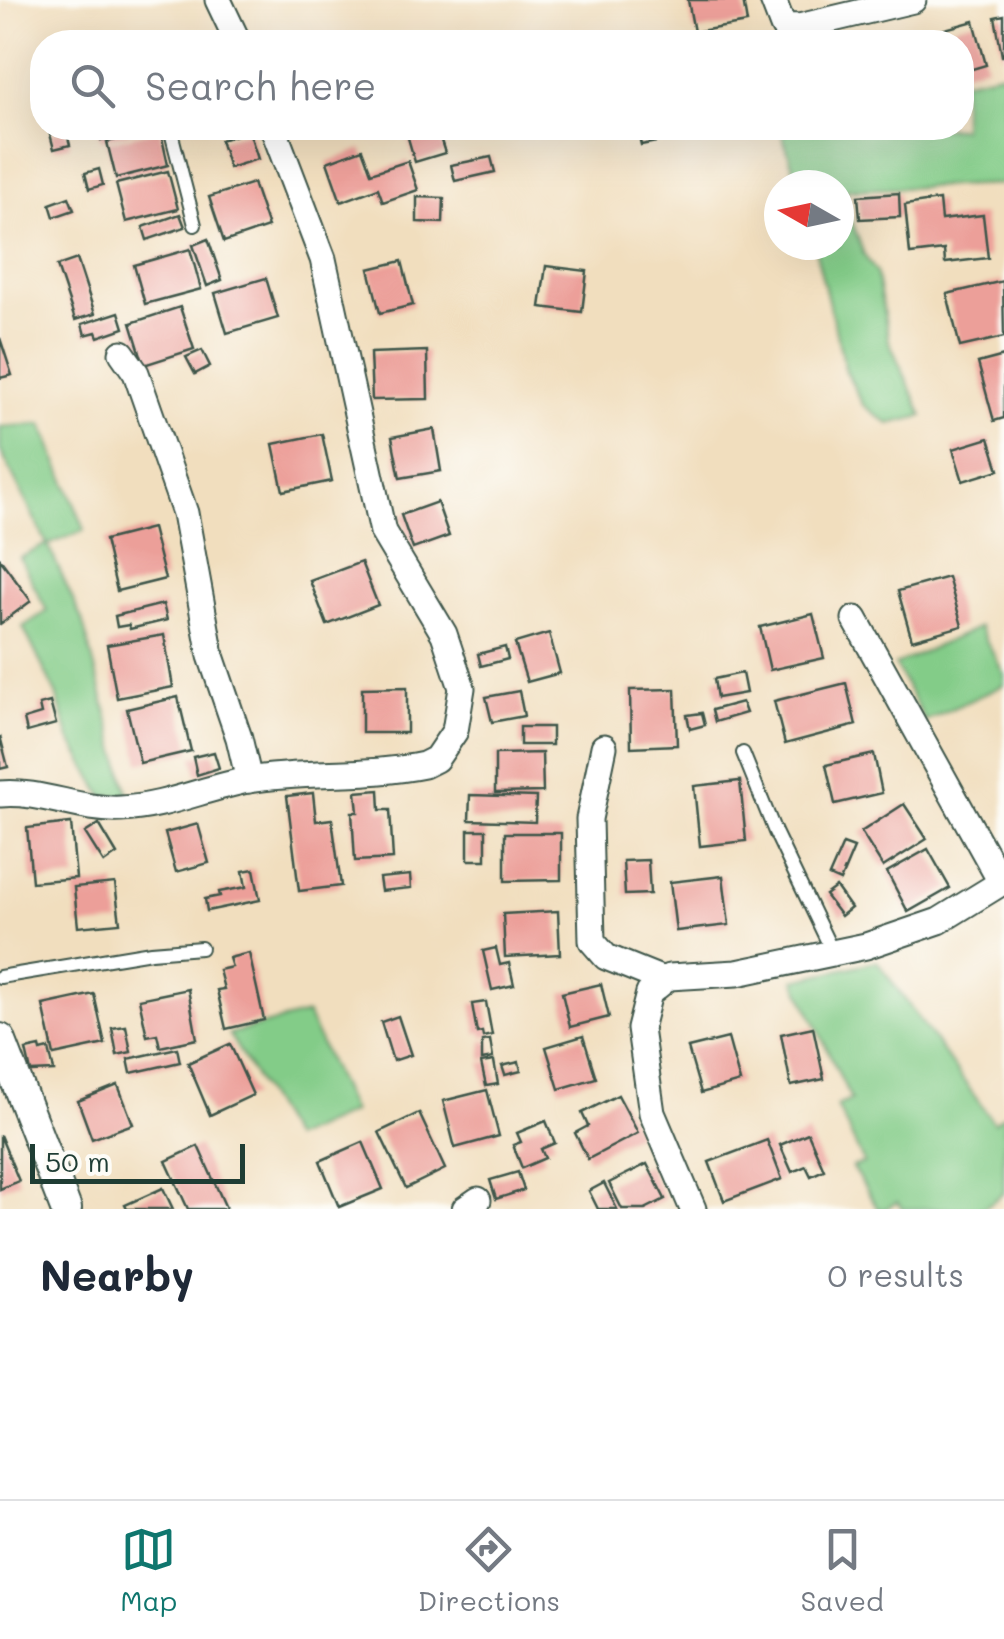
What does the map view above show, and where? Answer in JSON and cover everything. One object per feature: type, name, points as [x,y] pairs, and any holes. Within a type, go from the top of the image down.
[{"type":"street","points":[[218,0],[232,30]]},
{"type":"street","points":[[773,0],[783,26],[799,27],[914,0]]},
{"type":"street","points":[[0,794],[38,796],[119,810],[152,806],[249,780],[424,765],[436,759],[455,731],[462,688],[444,634],[383,532],[323,260],[278,140]]},
{"type":"street","points":[[122,353],[136,374],[186,513],[211,656],[249,780]]},
{"type":"street","points":[[693,1209],[652,1113],[640,1029],[650,993],[669,977],[737,972],[866,946],[939,921],[1003,882],[856,619]]},
{"type":"street","points":[[604,747],[589,819],[592,941],[606,956],[664,980]]},
{"type":"street","points":[[0,1039],[66,1209]]},
{"type":"lane","points":[[173,140],[195,226]]},
{"type":"lane","points":[[743,753],[775,832],[833,953]]},
{"type":"lane","points":[[0,977],[151,952],[201,948]]},
{"type":"green space","points":[[1004,72],[1004,184],[854,190],[854,170],[794,170],[784,140],[974,140],[974,78]]},
{"type":"green space","points":[[854,227],[864,255],[876,272],[889,341],[923,416],[889,424],[863,405],[846,371],[818,260],[854,260]]},
{"type":"green space","points":[[42,424],[85,530],[48,545],[82,620],[129,796],[103,796],[70,739],[56,694],[23,627],[47,611],[20,558],[47,544],[0,450],[0,427]]},
{"type":"green space","points":[[979,627],[1004,674],[1004,685],[925,721],[895,665]]},
{"type":"green space","points":[[877,961],[994,1123],[1004,1115],[1004,1193],[982,1209],[903,1209],[897,1202],[878,1209],[852,1167],[864,1163],[837,1106],[851,1100],[795,980]]},
{"type":"green space","points":[[307,1014],[352,1112],[292,1139],[229,1034]]},
{"type":"building","points":[[688,0],[743,0],[747,23],[694,30]]},
{"type":"building","points":[[1004,15],[1004,56],[1002,56],[995,17]]},
{"type":"building","points":[[974,21],[986,65],[974,68],[974,30],[941,30]]},
{"type":"building","points":[[52,140],[69,140],[70,145],[54,149]]},
{"type":"building","points":[[162,140],[168,165],[116,178],[107,142]]},
{"type":"building","points":[[220,140],[252,140],[258,159],[229,168]]},
{"type":"building","points":[[409,140],[441,140],[445,153],[415,162]]},
{"type":"building","points":[[640,140],[661,141],[641,145]]},
{"type":"building","points":[[362,149],[371,173],[408,161],[418,190],[383,202],[378,188],[341,202],[327,162]]},
{"type":"building","points":[[491,157],[495,172],[455,181],[451,165]]},
{"type":"building","points":[[99,169],[103,185],[89,189],[85,173]]},
{"type":"building","points":[[168,171],[178,209],[126,222],[116,184]]},
{"type":"building","points":[[253,183],[268,227],[224,242],[209,197]]},
{"type":"building","points":[[899,193],[900,217],[860,219],[858,196]]},
{"type":"building","points":[[69,197],[74,210],[54,217],[50,204]]},
{"type":"building","points":[[417,197],[444,198],[443,223],[417,222]]},
{"type":"building","points":[[939,200],[941,220],[983,215],[988,258],[945,263],[944,250],[910,254],[905,205]]},
{"type":"building","points":[[180,214],[185,227],[147,240],[143,227]]},
{"type":"building","points":[[208,239],[222,280],[207,286],[193,245]]},
{"type":"building","points":[[190,249],[201,289],[145,304],[134,265]]},
{"type":"building","points":[[77,259],[95,314],[75,320],[57,266]]},
{"type":"building","points":[[402,261],[413,305],[380,313],[369,269]]},
{"type":"building","points":[[546,266],[587,271],[582,312],[540,307]]},
{"type":"building","points":[[266,278],[278,318],[227,333],[215,293]]},
{"type":"building","points":[[1003,281],[1004,337],[960,347],[947,294]]},
{"type":"building","points":[[180,307],[194,349],[144,365],[131,323]]},
{"type":"building","points":[[119,312],[124,328],[98,337],[96,332],[85,335],[82,324]]},
{"type":"building","points":[[0,338],[12,375],[0,378]]},
{"type":"building","points":[[202,350],[210,366],[195,374],[186,357]]},
{"type":"building","points":[[427,351],[428,399],[372,400],[370,353]]},
{"type":"building","points":[[1004,356],[1004,418],[994,421],[978,363]]},
{"type":"building","points":[[434,429],[441,471],[400,478],[392,437]]},
{"type":"building","points":[[322,434],[332,481],[283,491],[273,444]]},
{"type":"building","points":[[989,438],[999,470],[963,481],[953,449]]},
{"type":"building","points":[[437,502],[449,536],[413,549],[401,515]]},
{"type":"building","points":[[152,528],[165,579],[117,591],[105,540]]},
{"type":"building","points":[[0,559],[31,601],[0,624]]},
{"type":"building","points":[[361,562],[378,605],[327,625],[310,581]]},
{"type":"building","points":[[948,577],[962,626],[912,640],[898,591]]},
{"type":"building","points":[[163,604],[167,620],[130,629],[129,625],[117,627],[115,616]]},
{"type":"building","points":[[813,614],[824,658],[770,670],[760,627]]},
{"type":"building","points":[[549,633],[560,673],[527,682],[515,643]]},
{"type":"building","points":[[164,635],[173,687],[117,698],[107,645]]},
{"type":"building","points":[[505,647],[508,659],[481,666],[478,654]]},
{"type":"building","points":[[742,673],[746,693],[717,698],[714,679]]},
{"type":"building","points":[[846,683],[856,725],[785,744],[774,701]]},
{"type":"building","points":[[407,687],[407,733],[362,733],[362,688]]},
{"type":"building","points":[[675,689],[677,745],[631,747],[630,690]]},
{"type":"building","points":[[519,691],[524,716],[492,722],[486,697]]},
{"type":"building","points":[[178,697],[191,751],[140,763],[127,709]]},
{"type":"building","points":[[50,702],[56,724],[27,732],[24,719],[41,714],[39,705]]},
{"type":"building","points":[[742,702],[746,713],[715,722],[712,710]]},
{"type":"building","points":[[702,713],[705,725],[690,729],[687,715]]},
{"type":"building","points":[[520,727],[552,727],[552,745],[520,745]]},
{"type":"building","points":[[0,736],[8,767],[0,769]]},
{"type":"building","points":[[214,752],[219,768],[197,775],[193,757]]},
{"type":"building","points":[[542,753],[543,792],[495,793],[495,754]]},
{"type":"building","points":[[874,754],[882,793],[835,804],[826,765]]},
{"type":"building","points":[[740,781],[746,841],[700,846],[694,786]]},
{"type":"building","points":[[379,790],[380,810],[390,810],[393,859],[355,861],[352,812],[358,812],[356,792]]},
{"type":"building","points":[[313,793],[316,821],[332,819],[341,886],[299,891],[287,796]]},
{"type":"building","points":[[470,795],[536,797],[535,822],[469,820]]},
{"type":"building","points":[[904,804],[927,839],[883,867],[861,832]]},
{"type":"building","points":[[71,823],[76,878],[32,882],[27,828]]},
{"type":"building","points":[[99,824],[117,854],[104,863],[85,833]]},
{"type":"building","points":[[198,824],[209,863],[176,872],[165,833]]},
{"type":"building","points":[[468,830],[486,830],[486,860],[468,860]]},
{"type":"building","points":[[505,833],[561,833],[561,880],[505,881]]},
{"type":"building","points":[[843,844],[854,848],[840,881],[829,876]]},
{"type":"building","points":[[928,849],[950,888],[908,912],[887,872]]},
{"type":"building","points":[[648,860],[650,894],[625,895],[623,861]]},
{"type":"building","points":[[254,869],[260,900],[207,911],[205,899],[246,887],[243,871]]},
{"type":"building","points":[[410,875],[411,888],[381,891],[379,878]]},
{"type":"building","points":[[723,876],[729,925],[676,931],[670,882]]},
{"type":"building","points":[[115,883],[120,923],[78,927],[74,887]]},
{"type":"building","points":[[836,887],[851,908],[841,916],[825,895]]},
{"type":"building","points":[[558,911],[560,954],[505,957],[503,914]]},
{"type":"building","points":[[496,948],[500,965],[509,963],[514,985],[492,990],[483,951]]},
{"type":"building","points":[[249,953],[264,1020],[226,1029],[217,990],[224,989],[219,970],[232,967],[229,958]]},
{"type":"building","points":[[601,984],[609,1017],[570,1027],[562,993]]},
{"type":"building","points":[[188,989],[197,1039],[160,1047],[157,1034],[147,1036],[139,999]]},
{"type":"building","points":[[94,994],[105,1044],[54,1055],[43,1005]]},
{"type":"building","points":[[486,1002],[492,1035],[483,1037],[482,1032],[477,1033],[472,1004]]},
{"type":"building","points":[[398,1016],[411,1055],[393,1061],[381,1022]]},
{"type":"building","points":[[126,1026],[131,1052],[117,1055],[112,1028]]},
{"type":"building","points":[[813,1027],[824,1079],[791,1086],[781,1034]]},
{"type":"building","points":[[583,1036],[596,1078],[559,1089],[546,1047]]},
{"type":"building","points":[[728,1038],[740,1082],[701,1093],[688,1048]]},
{"type":"building","points":[[490,1040],[493,1058],[482,1060],[482,1041]]},
{"type":"building","points":[[230,1044],[253,1095],[210,1115],[188,1063]]},
{"type":"building","points":[[40,1047],[41,1051],[49,1049],[54,1071],[31,1072],[26,1050]]},
{"type":"building","points":[[177,1048],[180,1062],[131,1073],[128,1059]]},
{"type":"building","points":[[494,1061],[498,1084],[486,1086],[481,1063]]},
{"type":"building","points":[[519,1062],[521,1071],[505,1075],[502,1066]]},
{"type":"building","points":[[118,1085],[133,1124],[92,1139],[78,1101]]},
{"type":"building","points":[[487,1090],[499,1136],[455,1148],[443,1101]]},
{"type":"building","points":[[618,1095],[638,1133],[588,1159],[575,1133],[588,1126],[582,1113]]},
{"type":"building","points":[[419,1113],[445,1169],[406,1188],[379,1132]]},
{"type":"building","points":[[546,1121],[555,1143],[541,1149],[545,1158],[522,1168],[513,1145],[521,1142],[517,1133]]},
{"type":"building","points":[[808,1133],[824,1170],[811,1176],[806,1166],[792,1172],[780,1145]]},
{"type":"building","points":[[0,1135],[19,1181],[0,1189]]},
{"type":"building","points":[[767,1140],[782,1179],[724,1201],[709,1162]]},
{"type":"building","points":[[363,1142],[383,1189],[339,1207],[320,1161]]},
{"type":"building","points":[[198,1146],[224,1209],[188,1209],[166,1161]]},
{"type":"building","points":[[647,1164],[665,1199],[645,1209],[622,1209],[609,1183]]},
{"type":"building","points":[[518,1172],[524,1190],[496,1199],[490,1180]]},
{"type":"building","points":[[604,1183],[617,1209],[598,1209],[589,1191]]},
{"type":"building","points":[[163,1188],[173,1209],[127,1209],[125,1205]]}]
